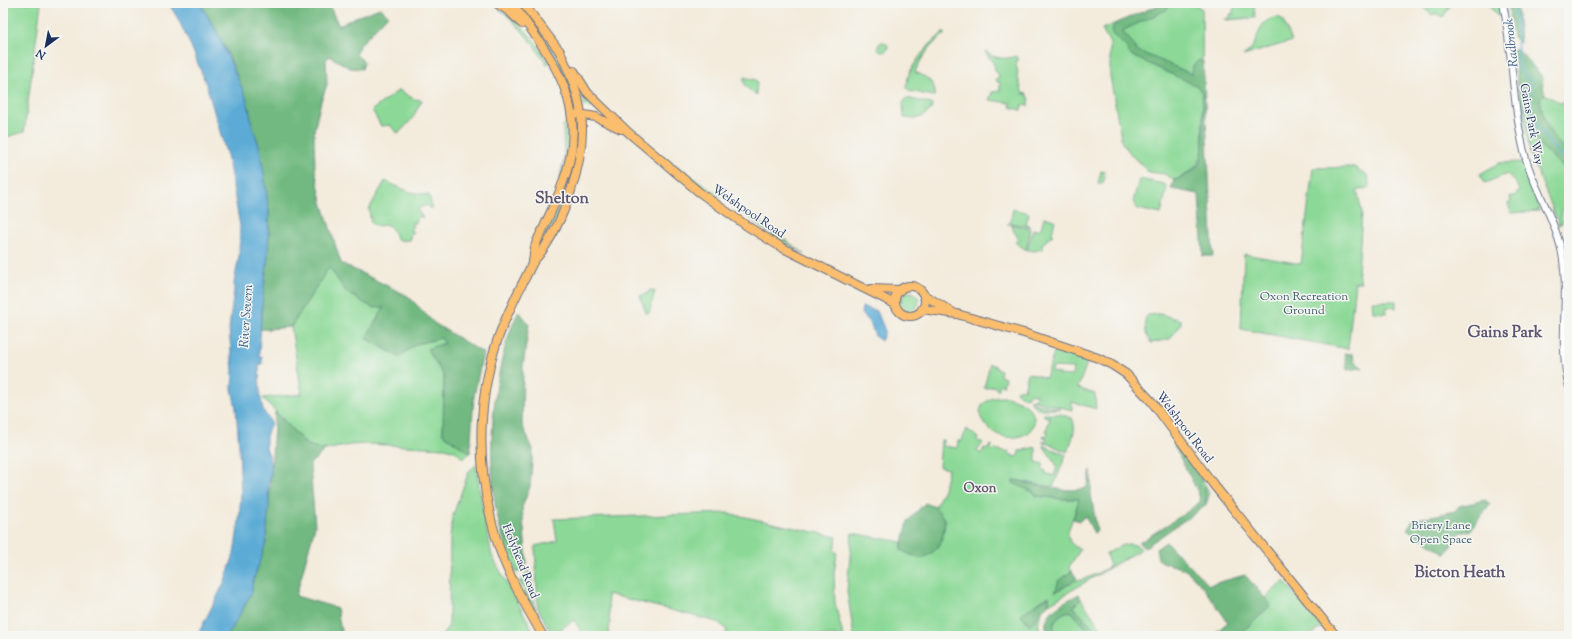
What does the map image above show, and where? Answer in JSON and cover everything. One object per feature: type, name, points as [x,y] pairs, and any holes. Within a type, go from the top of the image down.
[{"type":"main road","points":[[496,3],[509,11],[539,40]]},
{"type":"main road","points":[[512,3],[539,40]]},
{"type":"main road","name":"Welshpool Road","points":[[523,3],[559,50],[587,92],[628,133],[699,192],[747,226],[782,247],[868,289],[895,304],[899,311],[906,316],[914,316],[922,309],[957,314],[1027,334],[1088,354],[1106,361],[1126,374],[1152,402],[1213,484],[1336,636]]},
{"type":"main road","name":"Holyhead Road","points":[[533,262],[535,246],[558,197],[572,156],[574,140],[572,115],[561,76],[539,40]]},
{"type":"main road","name":"Holyhead Road","points":[[543,636],[513,579],[496,539],[486,495],[481,455],[484,390],[497,340],[533,262],[542,252],[564,209],[572,186],[582,143],[581,114],[574,82],[559,50]]},
{"type":"main road","name":"Welshpool Road","points":[[581,114],[592,110],[612,116]]},
{"type":"main road","name":"Welshpool Road","points":[[572,115],[581,114],[605,120],[628,133]]},
{"type":"main road","name":"Welshpool Road","points":[[868,289],[900,290],[908,286],[913,287],[920,290],[924,296],[957,314]]},
{"type":"main road","points":[[895,304],[897,294],[900,290]]},
{"type":"main road","points":[[922,309],[925,303],[924,296]]},
{"type":"street","name":"Gains Park Way","points":[[1503,3],[1514,92],[1526,157],[1538,190],[1556,230],[1561,249],[1566,290],[1565,365],[1569,387]]},
{"type":"green space","points":[[3,3],[41,3],[24,132],[3,138]]},
{"type":"green space","points":[[200,3],[328,3],[339,26],[353,18],[380,8],[388,15],[359,46],[356,54],[364,62],[362,69],[350,68],[329,56],[326,60],[327,85],[321,101],[314,131],[315,169],[322,202],[341,263],[408,296],[434,323],[483,353],[474,396],[470,453],[443,434],[444,376],[427,349],[445,343],[441,338],[416,344],[399,357],[366,338],[384,307],[373,308],[347,293],[329,267],[291,327],[257,330],[269,238],[269,212],[260,148],[252,125],[249,108],[229,56]]},
{"type":"green space","points":[[515,3],[519,3],[557,55],[565,69],[576,102],[555,56]]},
{"type":"green space","points":[[1164,3],[1196,3],[1196,5],[1202,9],[1203,153],[1198,163],[1192,170],[1184,176],[1174,180],[1165,174],[1148,172],[1122,143],[1110,76],[1110,43],[1102,29]]},
{"type":"green space","points":[[1164,3],[1168,3],[1168,9],[1122,31],[1131,41],[1136,50],[1192,74],[1193,65],[1199,60],[1203,62],[1213,256],[1203,256],[1199,194],[1171,189],[1174,180],[1195,168],[1201,158],[1203,143],[1202,93],[1197,86],[1130,55],[1127,48],[1112,34],[1113,27],[1116,23]]},
{"type":"green space","points":[[1422,3],[1452,3],[1443,17],[1436,14],[1432,15],[1426,10]]},
{"type":"green space","points":[[1488,3],[1499,3],[1501,11],[1498,17]]},
{"type":"green space","points":[[1508,3],[1517,3],[1520,43],[1513,37]]},
{"type":"green space","points":[[1254,4],[1255,18],[1225,20],[1230,18],[1230,14],[1233,14],[1235,5]]},
{"type":"green space","points":[[497,7],[513,18],[527,32],[550,63],[547,64],[536,48],[512,20]]},
{"type":"green space","points":[[1278,17],[1282,19],[1292,41],[1243,56],[1253,46],[1264,23],[1272,18]]},
{"type":"green space","points":[[944,32],[945,34],[927,51],[915,72],[922,75],[932,83],[935,90],[935,95],[933,96],[909,91],[906,87],[907,79],[914,65],[927,47]]},
{"type":"green space","points":[[881,42],[885,42],[888,47],[885,52],[881,52],[878,49],[878,45]]},
{"type":"green space","points":[[1513,49],[1517,49],[1541,75],[1545,94],[1540,99],[1543,115],[1552,135],[1569,151],[1569,166],[1562,167],[1538,144],[1535,136],[1526,127],[1518,89]]},
{"type":"green space","points":[[985,51],[1000,58],[1017,56],[1019,60],[1015,61],[1018,72],[1017,75],[1023,94],[1026,93],[1030,98],[1028,106],[1022,105],[1021,110],[1010,107],[1011,103],[989,100],[992,92],[1000,91],[1000,82],[997,82],[996,79],[1000,77],[994,69],[995,68],[991,58],[989,58]]},
{"type":"green space","points":[[744,77],[756,80],[756,95],[745,86]]},
{"type":"green space","points":[[580,86],[599,109],[584,106]]},
{"type":"green space","points":[[399,90],[414,99],[422,100],[412,119],[399,133],[390,125],[381,126],[372,110]]},
{"type":"green space","points":[[1545,94],[1560,103],[1569,99],[1569,151],[1557,141],[1548,129],[1543,115],[1540,99]]},
{"type":"green space","points":[[907,98],[932,104],[933,106],[924,116],[913,119],[904,118],[903,103]]},
{"type":"green space","points":[[563,125],[568,125],[568,140],[565,160],[559,182],[564,158]]},
{"type":"green space","points":[[1526,127],[1535,136],[1538,144],[1562,167],[1569,166],[1570,189],[1562,210],[1562,223],[1559,225],[1530,153]]},
{"type":"green space","points":[[575,160],[570,183],[562,206],[552,228],[539,249],[561,202]]},
{"type":"green space","points":[[1521,162],[1525,165],[1528,181],[1537,197],[1539,211],[1511,213],[1508,203],[1511,202],[1510,197],[1514,196],[1519,191],[1516,183],[1507,174],[1485,183],[1480,174],[1499,163]]},
{"type":"green space","points":[[675,165],[722,197],[711,195]]},
{"type":"green space","name":"Oxon Recreation Ground","points":[[1354,167],[1367,175],[1370,187],[1357,191],[1362,212],[1358,274],[1361,282],[1355,282],[1348,349],[1241,329],[1244,254],[1301,264],[1313,168]]},
{"type":"green space","points":[[1101,171],[1105,172],[1103,184],[1098,183]]},
{"type":"green space","points":[[1139,179],[1164,184],[1167,187],[1161,214],[1138,209],[1133,202]]},
{"type":"green space","points":[[385,181],[410,192],[429,195],[432,207],[430,209],[427,205],[417,209],[423,218],[419,216],[416,223],[412,222],[413,225],[410,231],[414,232],[410,234],[410,240],[397,239],[394,232],[388,225],[376,226],[371,223],[369,209]]},
{"type":"green space","points":[[740,208],[805,254],[761,228]]},
{"type":"green space","points":[[1013,209],[1029,213],[1026,224],[1030,227],[1011,223],[1007,225],[1010,223]]},
{"type":"green space","points":[[1044,217],[1055,220],[1053,235],[1041,245],[1044,248],[1035,251],[1027,250],[1033,229],[1038,230],[1041,228]]},
{"type":"green space","points":[[1011,224],[1030,229],[1026,250],[1015,242],[1019,240]]},
{"type":"green space","points":[[329,267],[347,293],[359,300],[385,306],[366,338],[399,357],[416,344],[441,338],[445,343],[427,349],[444,376],[443,434],[470,453],[463,459],[455,451],[445,448],[367,444],[350,445],[325,450],[307,445],[263,398],[302,394],[291,327]]},
{"type":"green space","points":[[650,290],[655,291],[649,313],[646,313],[640,296],[648,293]]},
{"type":"green space","points":[[910,292],[916,295],[919,301],[916,307],[910,310],[904,307],[901,301],[904,295]]},
{"type":"green space","points":[[1372,301],[1396,301],[1396,308],[1387,307],[1386,313],[1373,312]]},
{"type":"green space","points":[[519,311],[529,324],[523,366],[522,425],[533,449],[530,487],[522,507],[527,564],[524,567],[516,556],[500,526],[494,496],[492,470],[492,442],[497,384],[502,357]]},
{"type":"green space","points":[[1159,314],[1181,320],[1181,324],[1170,339],[1151,343],[1146,334],[1145,318],[1148,315]]},
{"type":"green space","points":[[1055,349],[1088,360],[1078,388],[1095,394],[1096,409],[1072,402],[1072,410],[1030,400],[1037,398],[1036,395],[1031,393],[1025,398],[1016,392],[1017,389],[1024,390],[1028,373],[1046,378]],"holes":[[[1053,367],[1073,368],[1072,376],[1058,375],[1058,373],[1052,372]]]},
{"type":"green space","points":[[1344,353],[1353,354],[1354,361],[1363,368],[1347,370]]},
{"type":"green space","points":[[990,364],[1001,370],[1000,376],[1005,378],[1003,386],[1000,384],[998,391],[994,386],[984,388]]},
{"type":"green space","points":[[1007,397],[1025,404],[1033,414],[1033,426],[1031,430],[1023,435],[1013,437],[994,433],[982,420],[980,413],[982,406],[991,399]]},
{"type":"green space","points":[[1031,403],[1060,409],[1037,409]]},
{"type":"green space","points":[[275,412],[307,445],[325,450],[310,464],[315,526],[296,596],[337,608],[342,636],[227,636],[268,516]]},
{"type":"green space","points":[[1044,414],[1061,414],[1072,418],[1074,422],[1074,431],[1067,452],[1042,441],[1046,441],[1047,438],[1043,437],[1044,435],[1047,436],[1048,432],[1046,431],[1050,418],[1044,416]]},
{"type":"green space","points":[[967,429],[978,438],[977,440],[979,442],[981,441],[983,443],[977,451],[981,454],[984,448],[988,449],[990,445],[992,445],[991,450],[994,451],[995,449],[1007,452],[1009,451],[1009,455],[1013,455],[1013,457],[1018,456],[1019,451],[1036,447],[1036,462],[1044,464],[1042,469],[1046,471],[1045,473],[1054,476],[1057,466],[1043,445],[1066,455],[1053,487],[1014,480],[1014,483],[1046,495],[1061,498],[1080,499],[1068,531],[1068,537],[1080,550],[1069,567],[1072,571],[1059,580],[1056,592],[1077,579],[1078,581],[1091,576],[1110,566],[1106,554],[1119,547],[1132,544],[1141,549],[1049,604],[1049,597],[1022,614],[1030,625],[1042,610],[1038,623],[1041,636],[854,636],[847,591],[852,533],[902,542],[901,550],[920,559],[944,533],[945,519],[935,507],[944,489],[948,469],[939,467],[941,440],[943,440],[943,446],[957,448],[958,441],[961,441]]},
{"type":"green space","points":[[1177,444],[1202,480],[1199,483],[1205,488],[1205,506],[1144,548],[1139,543],[1187,512],[1201,501],[1197,490],[1174,446]]},
{"type":"green space","points":[[476,465],[483,512],[492,556],[536,636],[442,636],[449,625],[450,539],[452,518],[469,471]]},
{"type":"green space","points":[[1091,470],[1091,494],[1097,531],[1094,533],[1085,516],[1080,521],[1073,519],[1079,499],[1061,499],[1036,496],[1035,493],[1013,483],[1013,480],[1050,488],[1078,490],[1086,488]]},
{"type":"green space","points":[[1202,480],[1209,496],[1205,506],[1206,499],[1199,483]]},
{"type":"green space","name":"Briery Lane Open Space","points":[[1485,500],[1490,504],[1470,531],[1459,533],[1446,554],[1407,529],[1413,520],[1455,511],[1459,506]]},
{"type":"green space","points":[[925,503],[935,507],[945,519],[940,544],[927,556],[920,559],[901,550],[908,521]]},
{"type":"green space","points":[[727,513],[837,537],[834,551],[837,552],[834,573],[835,603],[843,636],[723,636],[727,633],[726,629],[718,622],[607,594],[610,624],[608,636],[584,636],[574,620],[552,635],[538,608],[535,546],[557,541],[554,519]]},
{"type":"green space","points":[[499,521],[511,547],[524,567],[520,572],[516,572],[498,524]]},
{"type":"green space","points":[[1166,542],[1209,585],[1245,575],[1271,605],[1238,636],[1208,636],[1214,634],[1228,622],[1209,595],[1192,575],[1184,569],[1165,563],[1158,559],[1156,549]]},
{"type":"green space","points":[[530,570],[535,607],[538,618],[520,581]]},
{"type":"green space","points":[[1072,571],[1077,579],[1055,592],[1059,580]]},
{"type":"green space","points":[[1284,581],[1322,627],[1310,636],[1238,636],[1271,605],[1265,598]]},
{"type":"green space","points":[[1079,594],[1081,599],[1073,607],[1096,630],[1100,627],[1108,636],[1093,636],[1072,612],[1066,612],[1060,615],[1054,624],[1053,627],[1061,636],[1049,635],[1046,628],[1046,621],[1049,615],[1059,605]]},
{"type":"green space","points":[[1049,596],[1049,604],[1042,610],[1030,626],[1021,614]]},
{"type":"green space","points":[[1081,599],[1100,627],[1096,630],[1073,607]]},
{"type":"green space","points":[[1069,611],[1072,612],[1093,636],[1061,636],[1053,627],[1055,621],[1063,613]]},
{"type":"water","name":"River Severn","points":[[168,3],[200,3],[218,34],[246,97],[252,125],[260,148],[269,212],[268,257],[262,306],[259,354],[259,357],[262,357],[262,364],[259,364],[260,397],[263,410],[272,424],[269,427],[266,437],[266,448],[269,455],[271,470],[268,484],[269,503],[266,543],[252,585],[252,592],[228,636],[197,636],[224,583],[234,554],[239,521],[241,494],[239,447],[236,408],[232,389],[233,371],[229,329],[234,283],[239,256],[240,226],[228,159],[206,84],[191,46],[177,17]]},
{"type":"water","points":[[862,307],[877,311],[885,331],[881,341],[875,336],[870,322],[861,314]]},
{"type":"waterway","name":"Radbrook","points":[[1515,3],[1519,69],[1530,81],[1531,106],[1537,126],[1560,156],[1569,158]]},
{"type":"district","name":"Shelton","points":[[562,197]]},
{"type":"district","name":"Gains Park","points":[[1505,331]]},
{"type":"district","name":"Oxon","points":[[980,487]]},
{"type":"district","name":"Bicton Heath","points":[[1460,571]]}]
